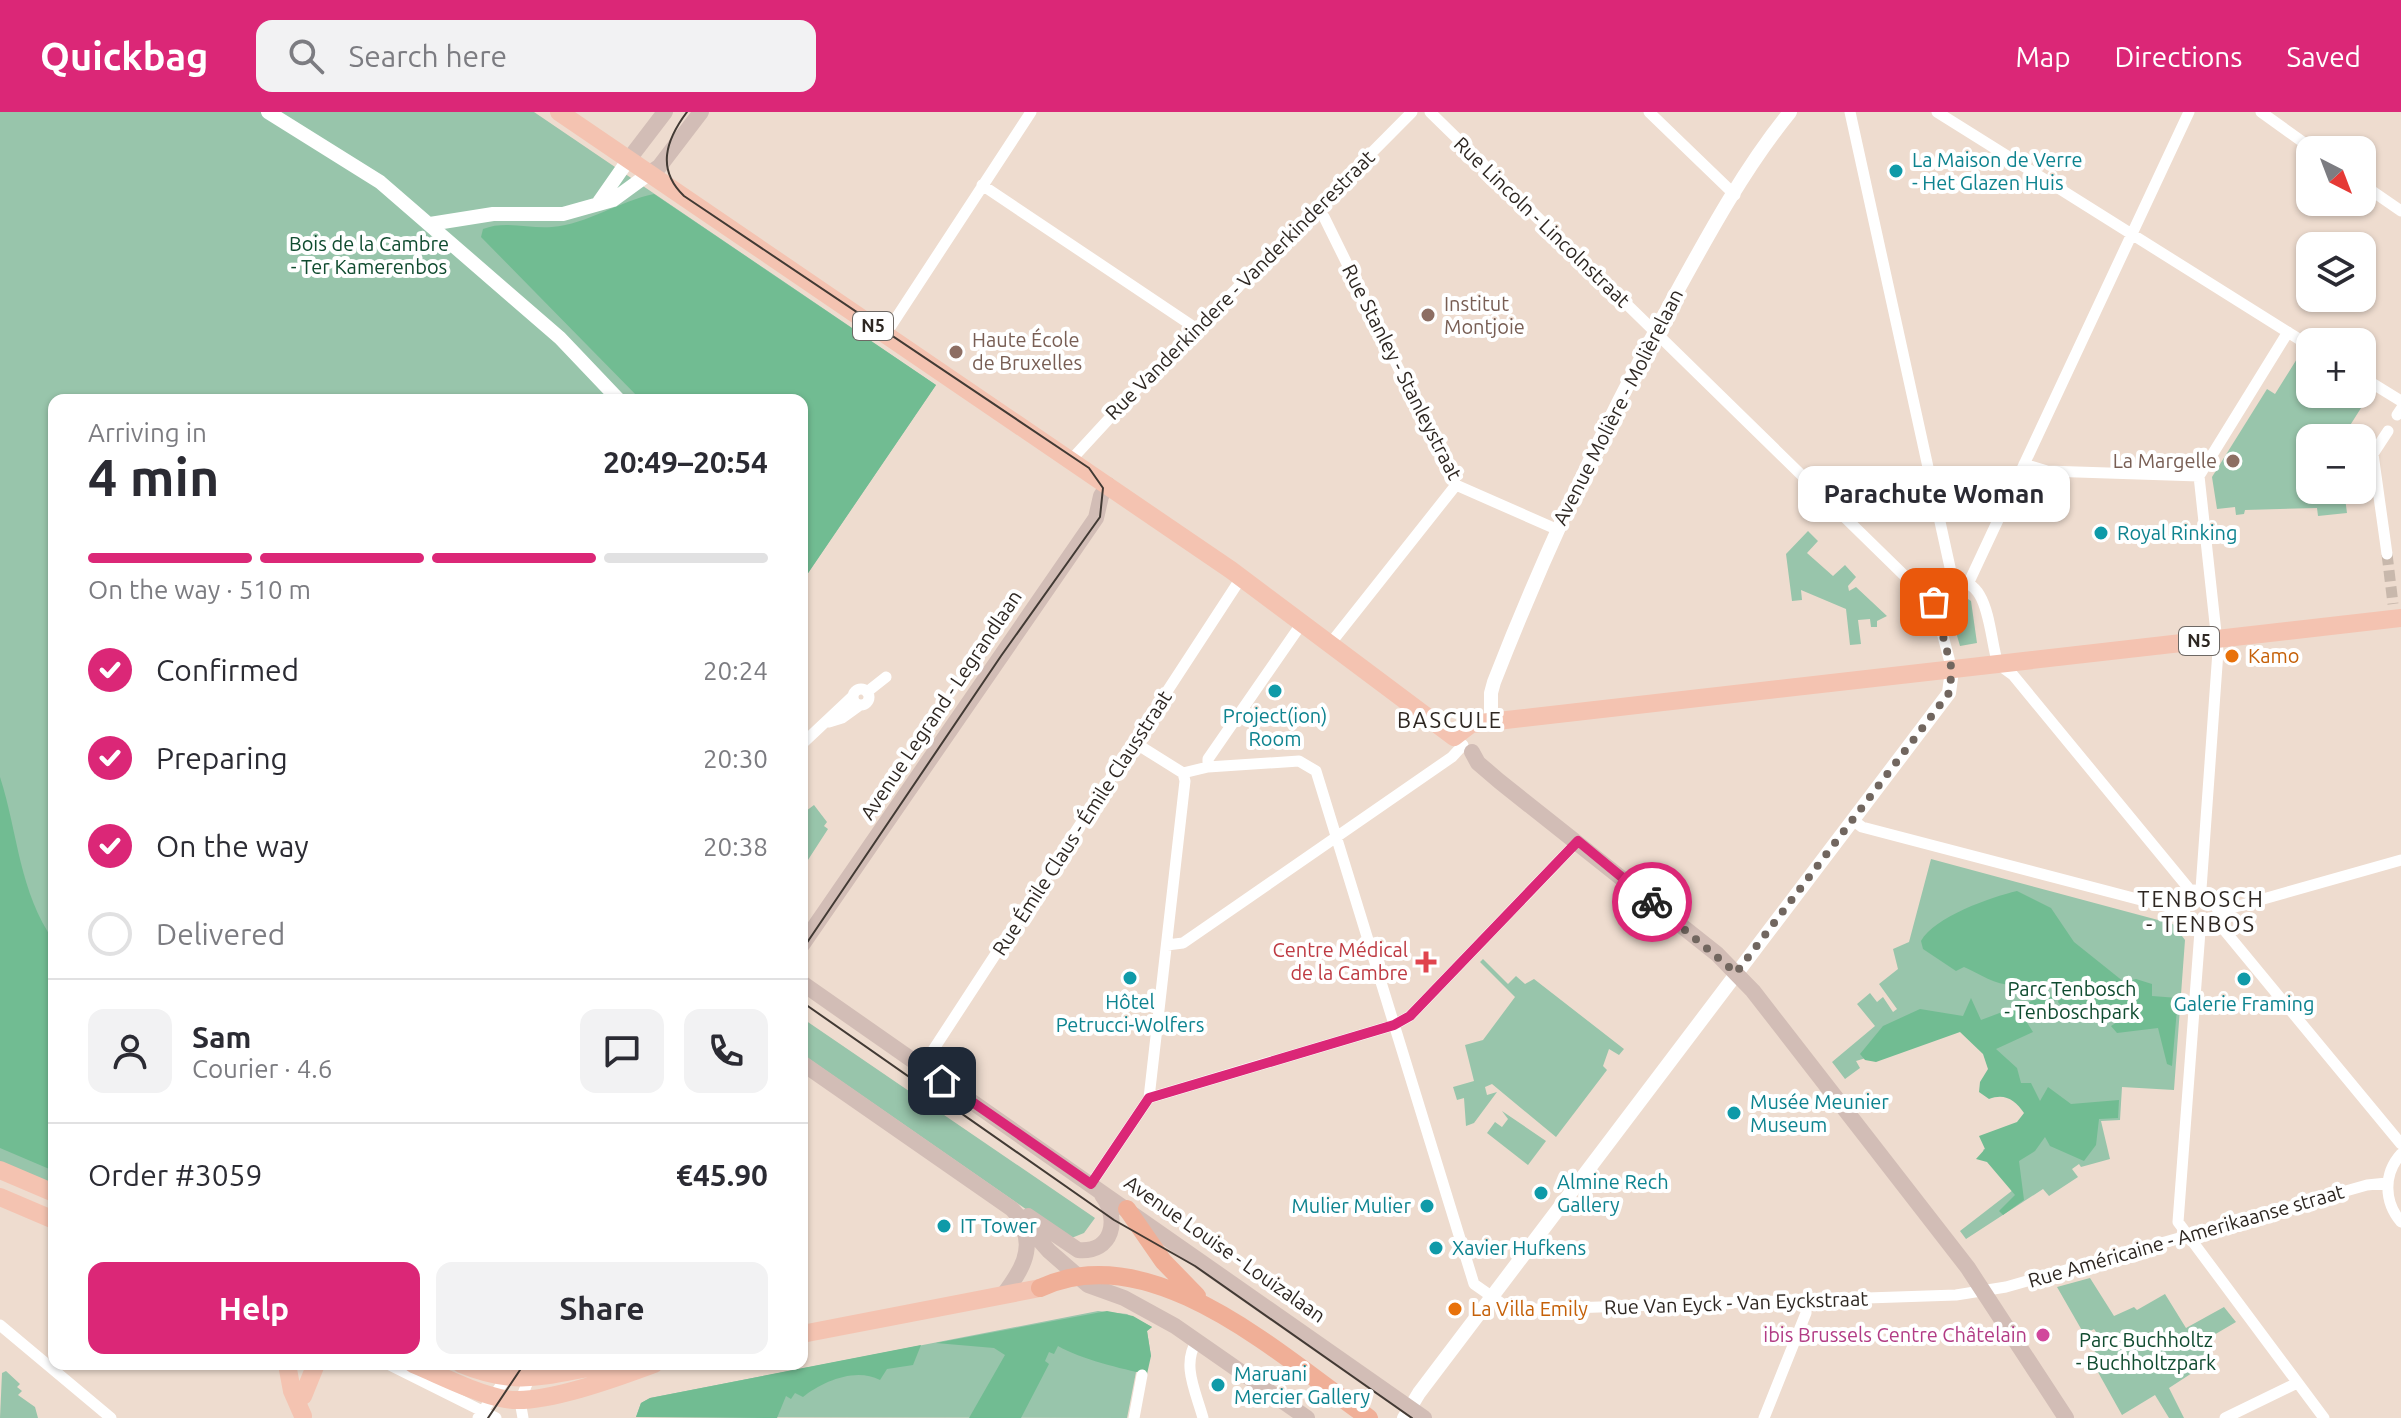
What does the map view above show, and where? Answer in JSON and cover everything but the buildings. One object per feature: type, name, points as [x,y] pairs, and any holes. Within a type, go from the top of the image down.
[{"type":"highway","points":[[1127,1209],[1163,1261],[1205,1304],[1369,1418]]},
{"type":"highway","points":[[1040,1288],[1106,1275],[1144,1282],[1205,1304]]},
{"type":"highway","points":[[1082,1280],[1186,1306],[1351,1418]]},
{"type":"main road","name":"N5","points":[[559,112],[629,159],[656,168],[676,191],[1241,578],[1463,745],[1471,724],[2217,639],[2396,614]]},
{"type":"main road","points":[[629,159],[665,112]]},
{"type":"main road","points":[[656,168],[701,112]]},
{"type":"main road","name":"Avenue Legrand - Legrandlaan","points":[[808,936],[1096,518],[1101,496],[1108,485]]},
{"type":"main road","points":[[1463,745],[1494,767],[1508,786],[1736,973],[1836,1095],[1984,1291],[2066,1418]]},
{"type":"main road","name":"Avenue Louise - Louizalaan","points":[[808,987],[1127,1209],[1413,1415]]},
{"type":"main road","points":[[808,1067],[1012,1209],[1078,1250],[1086,1251],[1107,1237],[1113,1225],[1112,1209],[1094,1186]]},
{"type":"main road","points":[[0,1170],[48,1190]]},
{"type":"main road","points":[[0,1197],[48,1217]]},
{"type":"main road","points":[[1012,1209],[1082,1280],[1124,1298],[1197,1341],[1307,1418]]},
{"type":"main road","points":[[1004,1294],[1020,1272],[1028,1241],[1012,1209]]},
{"type":"main road","points":[[808,1333],[1040,1288]]},
{"type":"main road","points":[[288,1370],[292,1391],[303,1417]]},
{"type":"main road","points":[[301,1370],[303,1417]]},
{"type":"main road","points":[[303,1396],[314,1370]]},
{"type":"main road","points":[[422,1370],[489,1412],[521,1409],[638,1370]]},
{"type":"main road","points":[[521,1372],[544,1370]]},
{"type":"street","points":[[268,112],[380,182],[560,338],[613,394]]},
{"type":"street","points":[[885,335],[1031,112]]},
{"type":"street","name":"Rue Vanderkindere - Vanderkinderestraat","points":[[1071,460],[1412,112]]},
{"type":"street","name":"Rue Lincoln - Lincolnstraat","points":[[1430,112],[1914,585],[1937,594]]},
{"type":"street","points":[[1649,112],[1735,195]]},
{"type":"street","name":"Avenue Molière - Molièrelaan","points":[[1491,722],[1492,689],[1556,529],[1655,332],[1735,195],[1790,112]]},
{"type":"street","points":[[1850,112],[1953,581]]},
{"type":"street","points":[[1937,112],[2296,337]]},
{"type":"street","points":[[1969,582],[2189,112]]},
{"type":"street","points":[[2261,112],[2296,137]]},
{"type":"street","points":[[599,202],[629,159]]},
{"type":"street","points":[[430,224],[478,217],[563,214],[613,200],[656,168]]},
{"type":"street","points":[[982,185],[1197,329]]},
{"type":"street","points":[[2376,194],[2401,211]]},
{"type":"street","name":"Rue Stanley - Stanleystraat","points":[[1315,209],[1324,217],[1456,485],[1556,529]]},
{"type":"street","points":[[459,248],[461,229],[478,217]]},
{"type":"street","points":[[2220,925],[2208,932],[2200,931],[2183,911],[2182,902],[2195,890],[2217,639],[2199,476],[2288,332]]},
{"type":"street","points":[[2376,386],[2401,401]]},
{"type":"street","points":[[2387,554],[2373,454],[2388,431]]},
{"type":"street","points":[[2024,464],[2047,471],[2199,476]]},
{"type":"street","points":[[1330,644],[1456,485]]},
{"type":"street","name":"Rue Émile Claus - Émile Clausstraat","points":[[922,1067],[1241,578]]},
{"type":"street","points":[[1413,1415],[1492,1297],[1949,693],[1952,670],[1934,602],[1937,594],[1953,581],[1969,582],[1981,593],[1998,664],[2013,675],[2195,890],[2221,911]]},
{"type":"street","points":[[1208,767],[1208,759],[1302,623]]},
{"type":"street","points":[[808,739],[829,722],[835,711],[856,700],[858,689],[867,692],[886,677]]},
{"type":"street","points":[[1094,1186],[1149,1098],[1185,781],[1183,773],[1135,743]]},
{"type":"street","points":[[1167,945],[1183,943],[1452,757],[1463,745]]},
{"type":"street","points":[[1183,773],[1208,767],[1306,762],[1316,771],[1474,1284],[1492,1297]]},
{"type":"street","points":[[1854,821],[1862,827],[2183,911]]},
{"type":"street","points":[[1149,1098],[1394,1025],[1410,1016],[1578,841]]},
{"type":"street","points":[[2221,911],[2401,860]]},
{"type":"street","points":[[2221,911],[2220,925],[2401,1144]]},
{"type":"street","points":[[2200,931],[2178,1222],[2324,1418]]},
{"type":"street","points":[[2401,1154],[2387,1183],[2392,1209],[2401,1222]]},
{"type":"street","name":"Rue Américaine - Amerikaanse straat","points":[[1984,1291],[2375,1183],[2387,1183]]},
{"type":"street","name":"Rue Van Eyck - Van Eyckstraat","points":[[1492,1297],[1511,1310],[1956,1295],[1984,1291]]},
{"type":"street","points":[[1764,1418],[1806,1313],[1806,1301]]},
{"type":"street","points":[[0,1325],[48,1365]]},
{"type":"street","points":[[1197,1341],[1189,1352],[1188,1363],[1203,1418]]},
{"type":"street","points":[[54,1370],[111,1418]]},
{"type":"street","points":[[401,1370],[489,1412],[521,1372]]},
{"type":"street","points":[[521,1372],[521,1409]]},
{"type":"street","points":[[1134,1418],[1142,1375]]},
{"type":"street","points":[[2225,1418],[2297,1383]]},
{"type":"green space","name":"Bois de la Cambre - Ter Kamerenbos","points":[[0,112],[534,112],[936,385],[808,573],[808,394],[48,394],[48,1183],[0,1165]]},
{"type":"green space","points":[[654,194],[936,385],[808,573],[808,394],[635,394],[481,237],[483,229],[491,226],[565,225]]},
{"type":"green space","points":[[2296,360],[2296,408],[2361,408],[2351,424],[2296,424],[2296,504],[2346,504],[2347,513],[2318,516],[2317,508],[2245,510],[2244,514],[2236,515],[2235,507],[2217,509],[2212,477],[2267,389],[2275,394]]},
{"type":"green space","points":[[1808,531],[1818,541],[1807,553],[1833,576],[1845,565],[1856,577],[1848,586],[1849,591],[1856,587],[1887,616],[1877,621],[1877,627],[1871,627],[1870,619],[1858,620],[1861,644],[1850,645],[1846,609],[1801,590],[1802,600],[1792,601],[1786,554]]},
{"type":"green space","points":[[1959,593],[1971,601],[1977,643],[1960,646],[1947,601]]},
{"type":"green space","points":[[0,777],[26,882],[48,932],[48,1168],[0,1148]]},
{"type":"green space","points":[[814,805],[827,822],[824,826],[828,829],[808,860],[808,810]]},
{"type":"green space","name":"Parc Tenbosch - Tenboschpark","points":[[1931,859],[2173,924],[2185,940],[2174,1090],[2122,1087],[2120,1120],[2101,1121],[2110,1159],[2081,1167],[2079,1164],[2072,1169],[2078,1177],[2049,1196],[2043,1189],[1966,1239],[1960,1231],[2013,1190],[1983,1150],[2031,1114],[1968,1027],[1856,1061],[1860,1068],[1845,1079],[1832,1062],[1875,1026],[1857,1004],[1870,993],[1877,1002],[1883,997],[1893,1012],[1897,1009],[1879,984],[1898,969],[1893,949],[1909,942]]},
{"type":"green space","points":[[2017,891],[2051,908],[2074,942],[2124,982],[2136,979],[2152,984],[2152,996],[2178,998],[2172,1066],[2167,1064],[2158,1028],[2117,1033],[2111,1026],[2122,1019],[2126,1008],[2088,1010],[2080,1005],[2072,1019],[2058,1002],[2063,988],[2044,983],[2006,985],[1964,967],[1956,971],[1923,949],[1921,941],[1928,932],[1950,916]]},
{"type":"green space","points":[[1483,959],[1508,984],[1516,976],[1525,984],[1534,979],[1624,1049],[1619,1055],[1609,1049],[1603,1066],[1607,1070],[1556,1137],[1492,1084],[1485,1087],[1487,1095],[1497,1092],[1474,1123],[1466,1126],[1464,1098],[1457,1100],[1453,1087],[1474,1081],[1465,1045],[1483,1040],[1515,997],[1480,962]]},
{"type":"green space","points":[[2062,995],[2026,1021],[2033,1032],[1996,1049],[2017,1068],[2021,1083],[2031,1083],[2040,1101],[2048,1087],[2071,1104],[2119,1100],[2118,1118],[2099,1119],[2096,1145],[2084,1161],[2050,1146],[2045,1137],[2035,1151],[2019,1161],[2024,1200],[2003,1215],[1999,1211],[2015,1195],[1987,1162],[1976,1159],[1985,1149],[1979,1136],[2017,1122],[2024,1113],[2009,1099],[1989,1099],[1979,1092],[1980,1082],[1988,1069],[1983,1054],[1960,1032],[1876,1062],[1865,1060],[1860,1054],[1883,1026],[1920,1009],[1963,1016],[1971,998],[1981,1020],[2034,1000]]},
{"type":"green space","points":[[808,1022],[1095,1218],[1084,1233],[1069,1239],[808,1058]]},
{"type":"green space","points":[[1502,1111],[1546,1141],[1528,1165],[1487,1133],[1495,1122],[1502,1127],[1508,1119]]},
{"type":"green space","name":"Parc Buchholtz - Buchholtzpark","points":[[2090,1278],[2114,1316],[2134,1307],[2137,1310],[2165,1294],[2186,1328],[2224,1307],[2236,1322],[2202,1342],[2212,1360],[2169,1388],[2184,1418],[2169,1418],[2155,1395],[2122,1415],[2094,1365],[2101,1360],[2093,1349],[2103,1342],[2094,1329],[2084,1334],[2057,1287]]},
{"type":"green space","points":[[1098,1311],[1127,1314],[1152,1327],[1147,1331],[1151,1356],[1136,1372],[1127,1418],[636,1417],[641,1403],[650,1398],[794,1370],[808,1370],[808,1367]]},
{"type":"green space","points":[[1107,1311],[1133,1316],[1152,1327],[1147,1331],[1151,1356],[1147,1374],[1089,1359],[1058,1346],[1054,1354],[1049,1352],[1045,1361],[1049,1364],[1021,1418],[969,1418],[1005,1355],[994,1348],[936,1343]]},
{"type":"green space","points":[[921,1345],[913,1365],[887,1369],[880,1380],[870,1376],[850,1376],[820,1386],[803,1397],[795,1393],[791,1399],[786,1396],[777,1418],[636,1417],[641,1403],[650,1398],[793,1370],[808,1370],[808,1367]]},
{"type":"green space","points":[[6,1371],[20,1384],[17,1387],[22,1391],[18,1395],[35,1407],[38,1418],[0,1418],[2,1373]]},
{"type":"tunnel","points":[[2387,554],[2393,604]]},
{"type":"tram line","points":[[687,112],[674,133],[667,154],[670,175],[684,196],[1089,468],[1103,488],[1100,517],[1001,656],[808,941]]},
{"type":"tram line","points":[[808,1006],[1114,1220],[1195,1266],[1412,1418]]},
{"type":"tram line","points":[[488,1418],[520,1370]]},
{"type":"way so far","points":[[1652,902],[1736,973],[1949,693],[1952,670],[1934,602]]},
{"type":"place","name":"La Maison de Verre - Het Glazen Huis","points":[[1896,171]]},
{"type":"place","name":"Institut Montjoie","points":[[1428,315]]},
{"type":"place","name":"Haute École de Bruxelles","points":[[956,352]]},
{"type":"place","name":"La Margelle","points":[[2233,461]]},
{"type":"place","name":"Royal Rinking","points":[[2101,533]]},
{"type":"place","name":"Parachute Woman","points":[[1934,602]]},
{"type":"place","name":"Kamo","points":[[2232,656]]},
{"type":"place","name":"Project(ion) Room","points":[[1275,691]]},
{"type":"place","name":"Centre Médical de la Cambre","points":[[1426,962]]},
{"type":"place","name":"Hôtel Petrucci-Wolfers","points":[[1130,978]]},
{"type":"place","name":"Galerie Framing","points":[[2244,979]]},
{"type":"place","name":"Musée Meunier Museum","points":[[1734,1113]]},
{"type":"place","name":"Almine Rech Gallery","points":[[1541,1193]]},
{"type":"place","name":"Mulier Mulier","points":[[1427,1206]]},
{"type":"place","name":"IT Tower","points":[[944,1226]]},
{"type":"place","name":"Xavier Hufkens","points":[[1436,1248]]},
{"type":"place","name":"La Villa Emily","points":[[1455,1309]]},
{"type":"place","name":"ibis Brussels Centre Châtelain","points":[[2043,1335]]},
{"type":"place","name":"Maruani Mercier Gallery","points":[[1218,1385]]},
{"type":"district","name":"BASCULE","points":[[1450,720]]},
{"type":"district","name":"TENBOSCH - TENBOS","points":[[2201,912]]},
{"type":"route","points":[[942,1081],[1091,1184],[1149,1098],[1394,1025],[1410,1016],[1578,841],[1652,902]]}]
